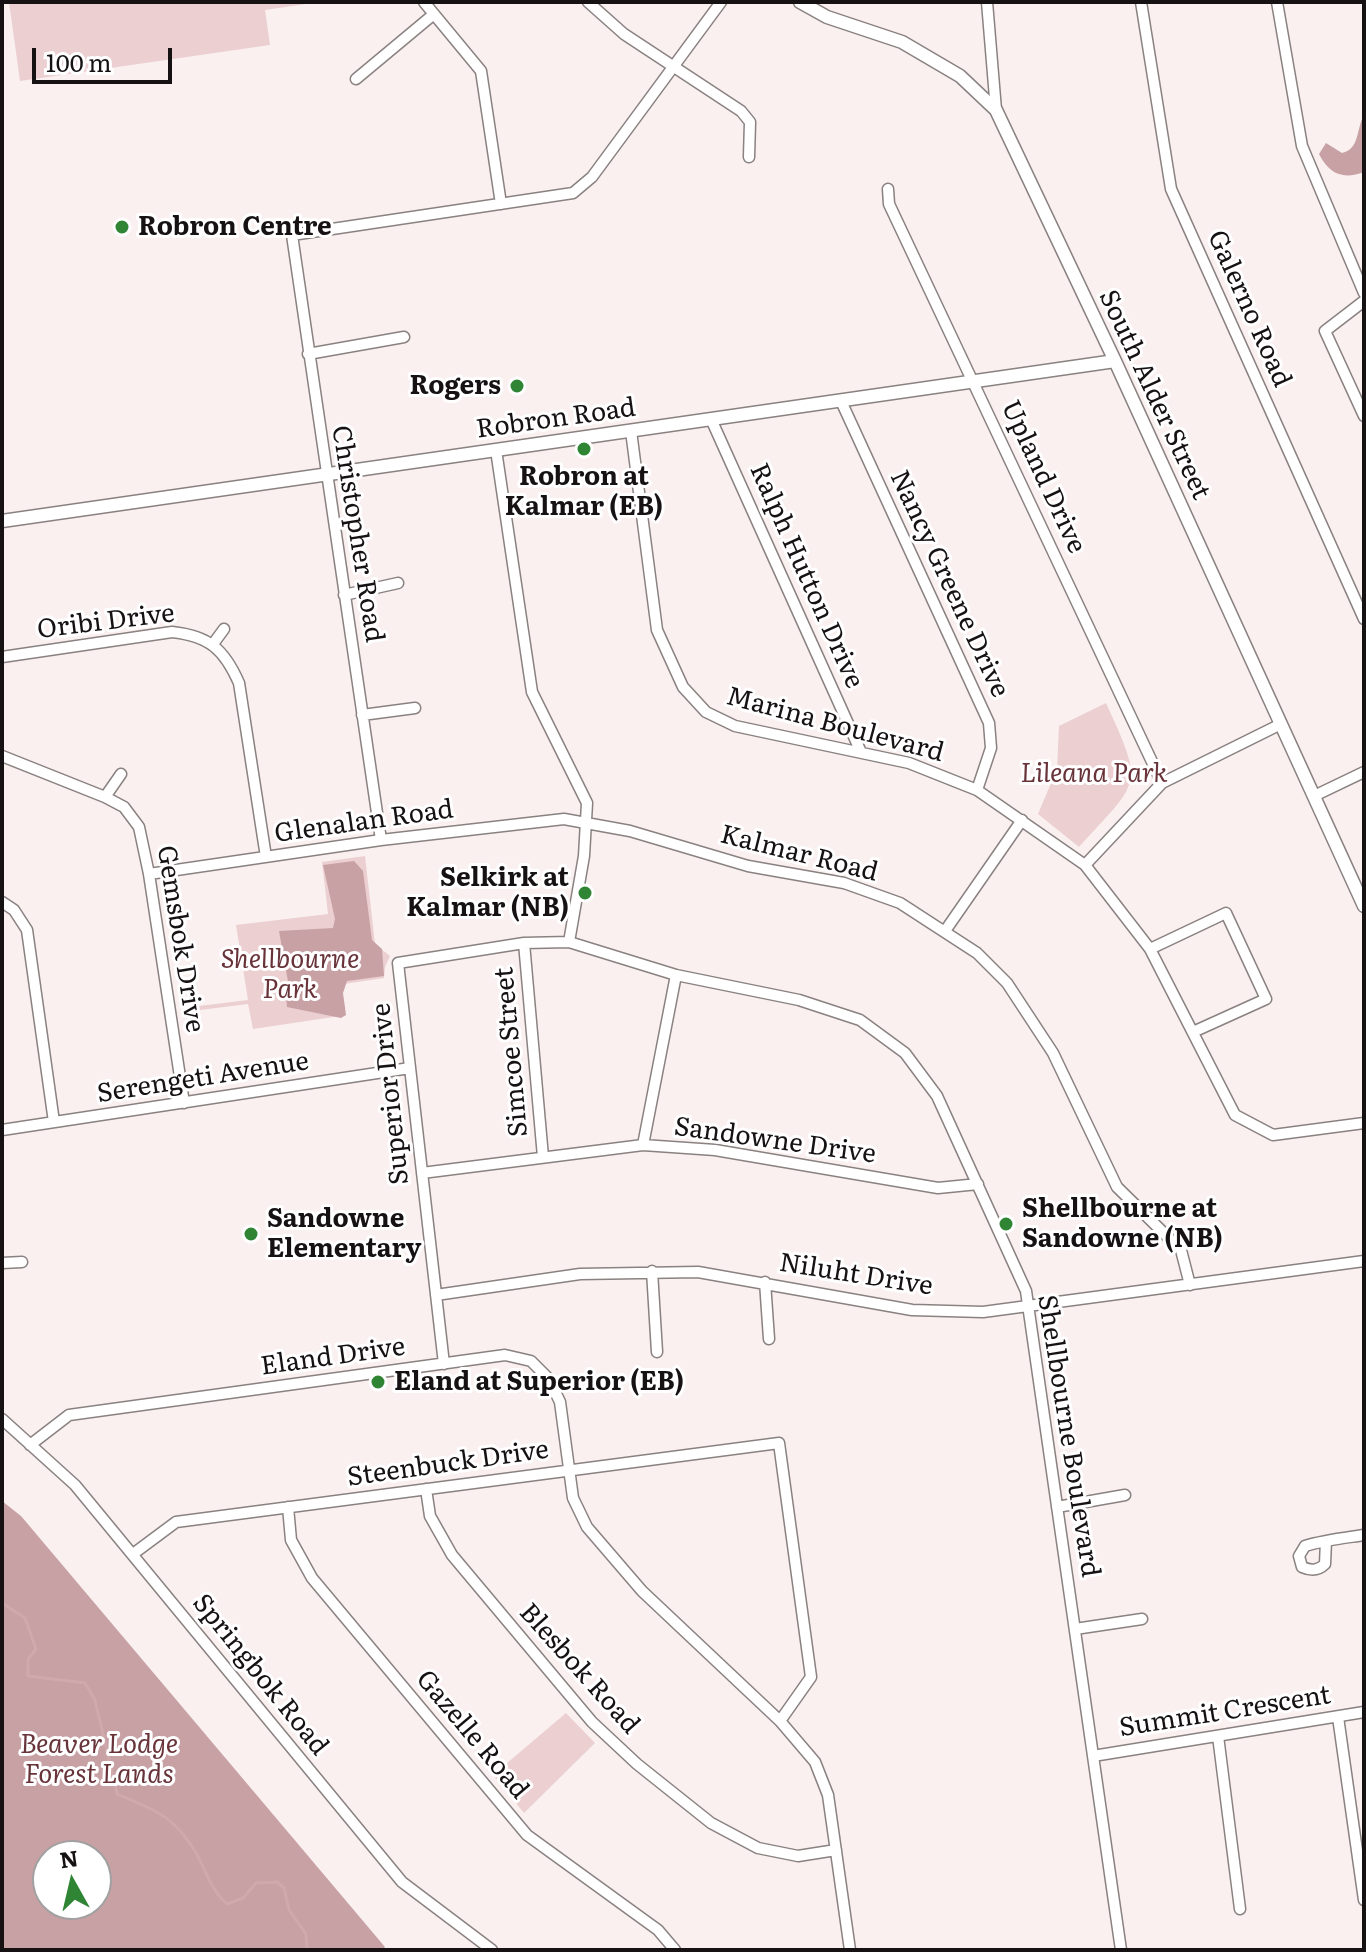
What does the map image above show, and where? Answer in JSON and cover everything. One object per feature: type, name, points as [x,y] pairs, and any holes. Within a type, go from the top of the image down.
[{"type":"street","points":[[424,2],[481,71],[501,204],[573,193],[592,177],[721,2]]},
{"type":"street","points":[[588,2],[624,34],[741,111],[750,122],[749,157]]},
{"type":"street","name":"South Alder Street","points":[[800,2],[827,17],[902,42],[960,76],[996,110],[1115,361],[1364,906]]},
{"type":"street","points":[[987,2],[996,110]]},
{"type":"street","name":"Galerno Road","points":[[1141,2],[1171,189],[1364,619]]},
{"type":"street","points":[[1277,2],[1302,146],[1364,293]]},
{"type":"street","points":[[356,79],[434,14]]},
{"type":"street","name":"Upland Drive","points":[[888,189],[889,204],[1162,783]]},
{"type":"street","name":"Christopher Road","points":[[381,840],[292,235],[501,204]]},
{"type":"street","points":[[1364,301],[1325,331],[1364,416]]},
{"type":"street","points":[[308,354],[404,337]]},
{"type":"street","name":"Robron Road","points":[[2,521],[1115,361]]},
{"type":"street","name":"Nancy Greene Drive","points":[[841,401],[989,723],[991,748],[977,790]]},
{"type":"street","name":"Ralph Hutton Drive","points":[[711,419],[860,750]]},
{"type":"street","name":"Marina Boulevard","points":[[631,431],[657,630],[683,687],[706,712],[735,726],[860,750],[909,763],[977,790],[1085,865],[1150,949],[1235,1115],[1273,1135],[1364,1123]]},
{"type":"street","points":[[496,450],[532,692],[587,803],[584,856],[569,942]]},
{"type":"street","points":[[344,595],[398,583]]},
{"type":"street","points":[[224,629],[213,644],[230,663],[239,683],[266,857]]},
{"type":"street","name":"Oribi Drive","points":[[2,657],[172,632],[193,634],[213,644]]},
{"type":"street","points":[[362,715],[415,708]]},
{"type":"street","points":[[1085,865],[1162,783],[1281,724]]},
{"type":"street","name":"Gemsbok Drive","points":[[2,756],[105,797],[124,807],[139,827],[184,1103]]},
{"type":"street","points":[[1314,796],[1364,772]]},
{"type":"street","points":[[105,797],[121,774]]},
{"type":"street","name":"Glenalan Road","points":[[149,874],[381,840],[564,819],[586,823]]},
{"type":"street","points":[[945,931],[1022,820]]},
{"type":"street","name":"Kalmar Road","points":[[586,823],[630,831],[748,866],[844,883],[900,903],[977,953],[1007,983],[1053,1053],[1117,1187],[1181,1250],[1190,1285]]},
{"type":"street","points":[[2,902],[14,910],[27,930],[54,1122]]},
{"type":"street","points":[[1150,949],[1226,913],[1266,999],[1193,1032]]},
{"type":"street","name":"Shellbourne Boulevard","points":[[398,963],[524,943],[569,942],[676,975],[799,1000],[860,1020],[905,1053],[937,1096],[1026,1291],[1121,1950]]},
{"type":"street","name":"Simcoe Street","points":[[524,943],[543,1157]]},
{"type":"street","name":"Superior Drive","points":[[398,963],[444,1364]]},
{"type":"street","points":[[643,1145],[676,975]]},
{"type":"street","name":"Serengeti Avenue","points":[[2,1130],[410,1068]]},
{"type":"street","name":"Sandowne Drive","points":[[422,1173],[643,1145],[715,1150],[938,1188],[978,1184]]},
{"type":"street","name":"Niluht Drive","points":[[436,1295],[580,1274],[698,1272],[912,1310],[983,1312],[1364,1261]]},
{"type":"street","points":[[2,1263],[22,1262]]},
{"type":"street","points":[[652,1271],[657,1352]]},
{"type":"street","points":[[765,1282],[769,1339]]},
{"type":"street","name":"Eland Drive","points":[[30,1445],[69,1415],[505,1355],[531,1361],[549,1379],[560,1402],[573,1498],[587,1527],[642,1591],[780,1721]]},
{"type":"street","name":"Springbok Road","points":[[2,1419],[75,1485],[402,1882],[492,1950]]},
{"type":"street","name":"Steenbuck Drive","points":[[133,1554],[176,1522],[779,1443],[811,1677],[780,1721]]},
{"type":"street","name":"Blesbok Road","points":[[426,1489],[430,1516],[452,1555],[592,1722],[637,1764],[711,1823],[758,1848],[798,1856],[836,1850]]},
{"type":"street","points":[[1057,1507],[1125,1495]]},
{"type":"street","name":"Gazelle Road","points":[[288,1507],[291,1540],[312,1578],[527,1835],[658,1930],[675,1950]]},
{"type":"street","points":[[1326,1541],[1364,1535]]},
{"type":"street","points":[[1075,1629],[1142,1619]]},
{"type":"street","name":"Summit Crescent","points":[[1093,1756],[1364,1712]]},
{"type":"street","points":[[1338,1717],[1360,1842],[1364,1900]]},
{"type":"street","points":[[780,1721],[815,1762],[828,1795],[850,1950]]},
{"type":"street","points":[[1218,1736],[1240,1909]]},
{"type":"green space","points":[[9,2],[306,4],[265,10],[270,45],[20,81]]},
{"type":"green space","points":[[1364,115],[1364,172],[1337,174],[1319,154],[1326,143],[1342,153],[1348,151],[1357,138]]},
{"type":"green space","name":"Lileana Park","points":[[1106,703],[1127,752],[1130,782],[1125,794],[1079,847],[1038,814],[1057,769],[1059,726]]},
{"type":"green space","name":"Shellbourne Park","points":[[365,856],[375,944],[390,956],[384,978],[337,985],[340,1016],[253,1029],[248,1004],[184,1012],[183,1008],[248,1000],[236,925],[328,914],[322,862]]},
{"type":"green space","points":[[354,861],[363,871],[372,940],[382,949],[384,976],[347,981],[343,993],[346,1015],[341,1018],[287,1007],[289,987],[279,931],[333,928],[335,919],[323,865]]},
{"type":"green space","name":"Beaver Lodge Forest Lands","points":[[2,1501],[21,1516],[385,1947],[382,1950],[2,1950]]},
{"type":"green space","points":[[566,1713],[595,1743],[524,1813],[493,1775]]},
{"type":"waterway","points":[[2,1603],[25,1618],[36,1649],[28,1659],[28,1676],[85,1683],[95,1700],[117,1794],[152,1809],[170,1821],[187,1839],[216,1892],[227,1904],[243,1898],[256,1883],[277,1882],[284,1888],[289,1910],[306,1934],[307,1950]]},
{"type":"place","name":"Robron Centre","points":[[122,227]]},
{"type":"place","name":"Rogers","points":[[517,386]]},
{"type":"place","name":"Robron at Kalmar (EB)","points":[[584,449]]},
{"type":"place","name":"Selkirk at Kalmar (NB)","points":[[585,893]]},
{"type":"place","name":"Shellbourne at Sandowne (NB)","points":[[1006,1224]]},
{"type":"place","name":"Sandowne Elementary","points":[[251,1234]]},
{"type":"place","name":"Eland at Superior (EB)","points":[[378,1382]]}]
